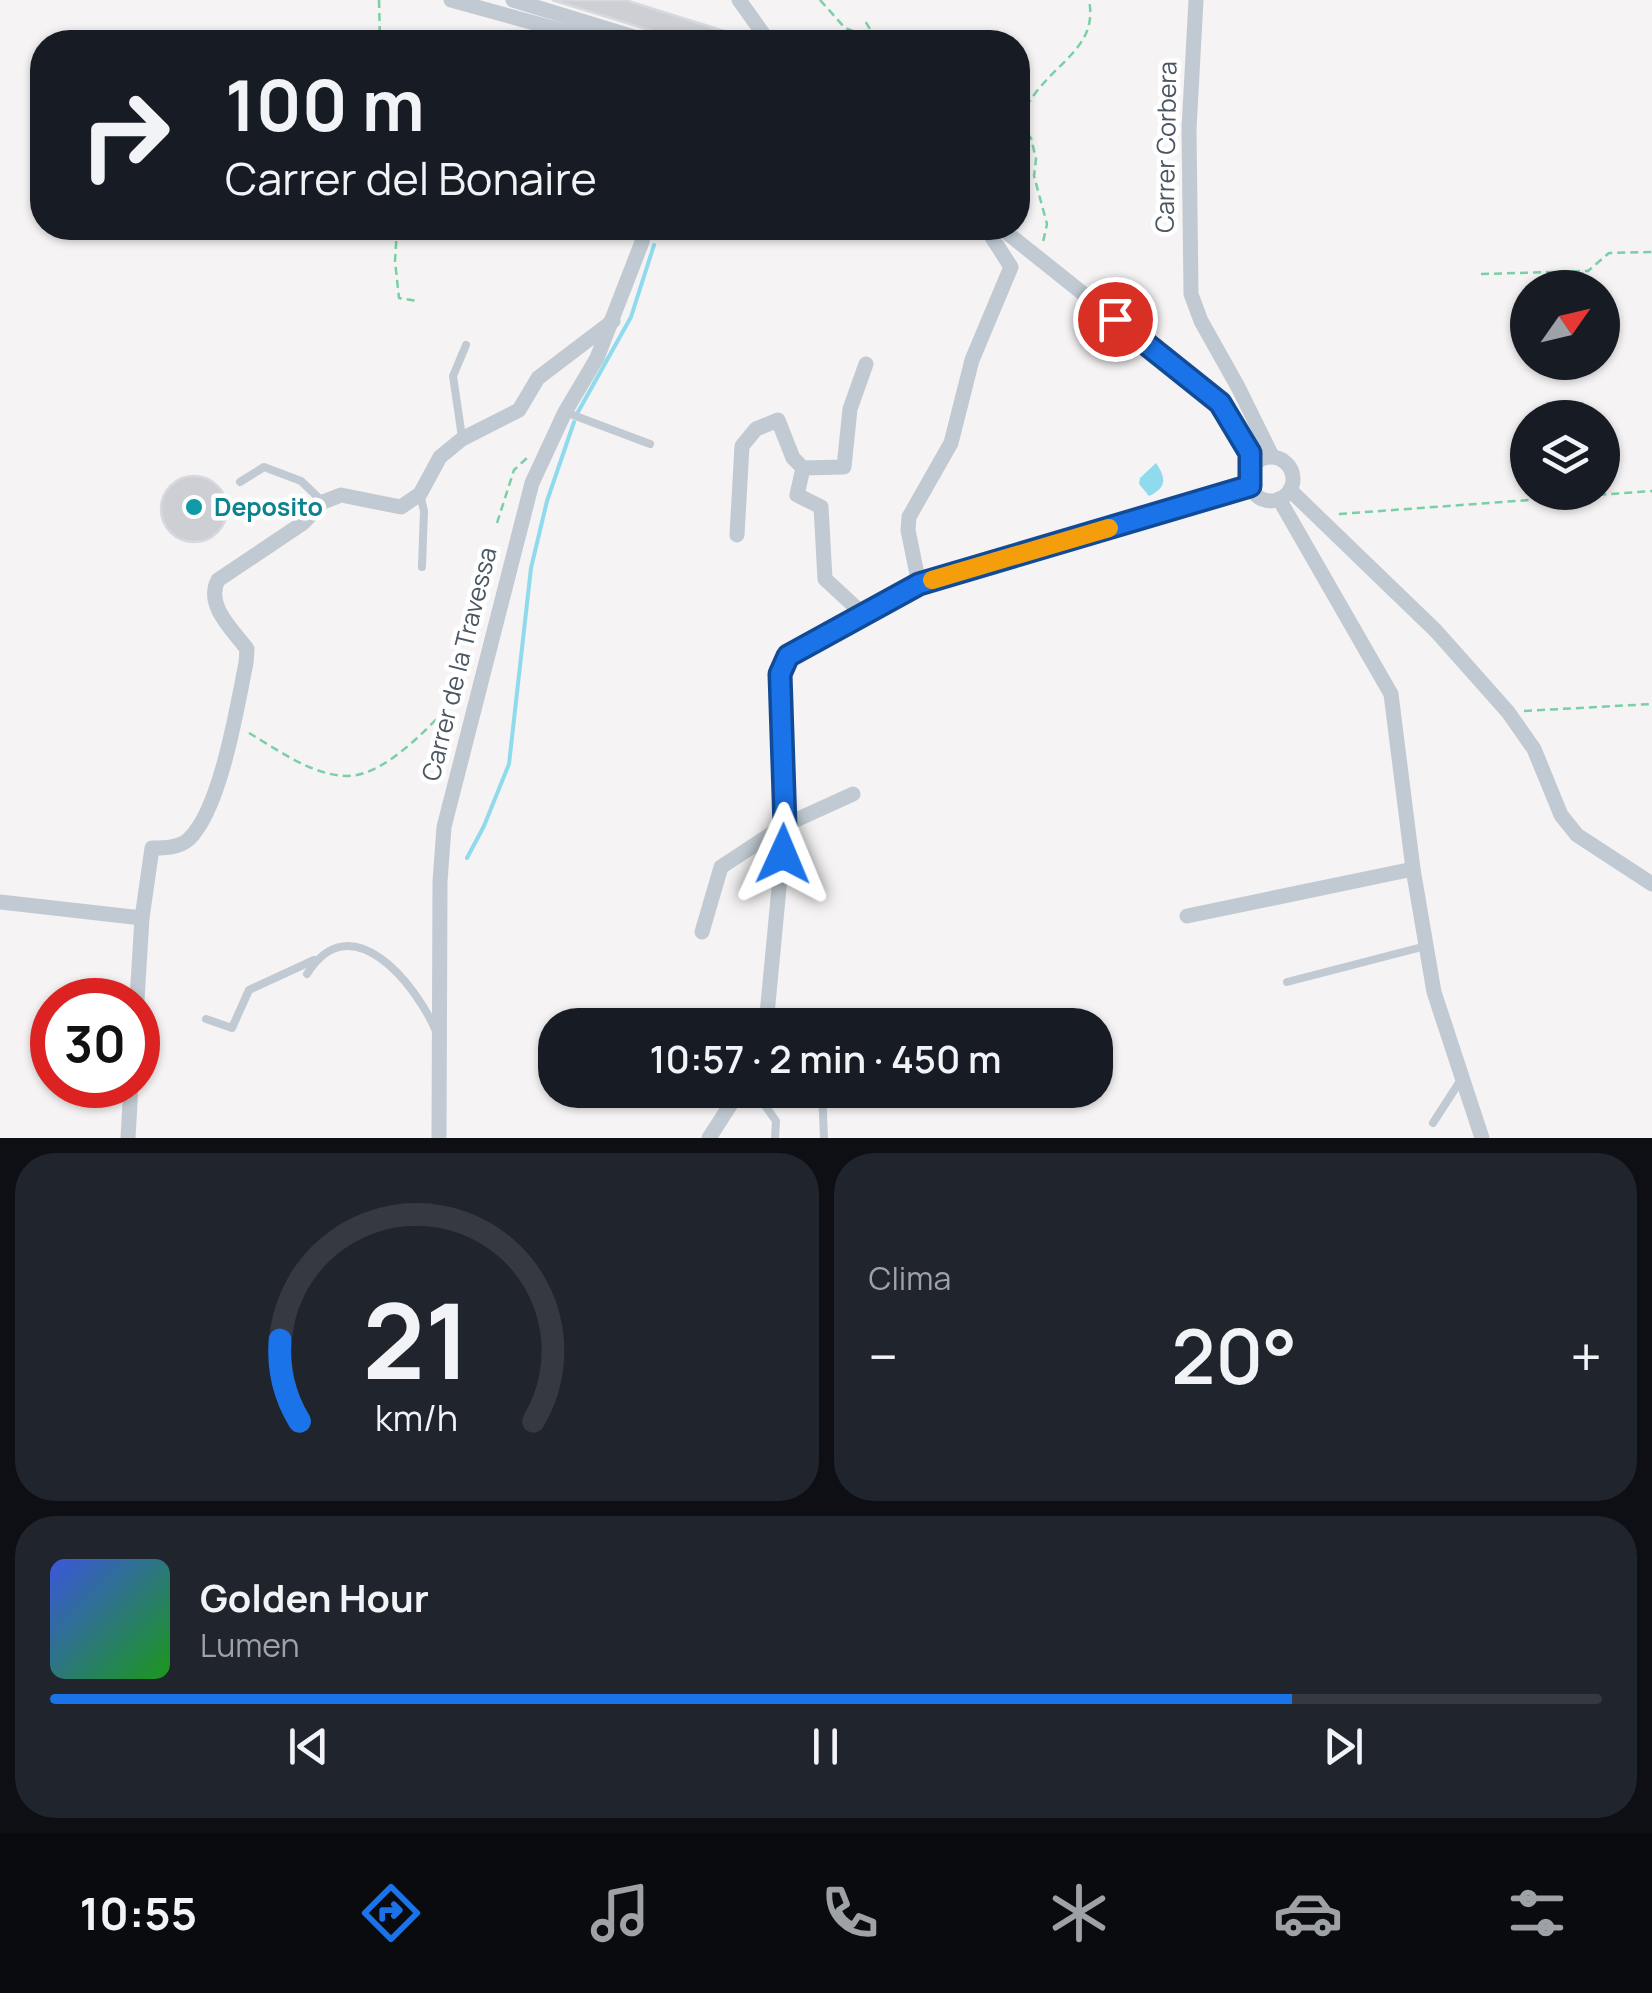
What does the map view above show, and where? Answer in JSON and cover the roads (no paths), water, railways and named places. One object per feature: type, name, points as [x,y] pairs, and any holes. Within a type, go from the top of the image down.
[{"type":"street","points":[[451,0],[551,30]]},
{"type":"street","points":[[513,0],[611,30]]},
{"type":"street","points":[[724,0],[741,3],[760,30]]},
{"type":"street","name":"Carrer Corbera","points":[[1196,0],[1189,129],[1191,294],[1201,321],[1272,456]]},
{"type":"street","points":[[536,25],[540,30]]},
{"type":"street","name":"Carrer de la Travessa","points":[[439,1138],[441,844],[523,512],[542,458],[612,321],[640,240]]},
{"type":"street","points":[[919,584],[909,517],[952,442],[972,360],[1011,266],[994,240]]},
{"type":"street","points":[[1016,240],[1220,403],[1250,453],[1250,486]]},
{"type":"street","points":[[138,978],[152,848],[174,847],[189,839],[226,762],[234,724],[247,650],[215,605],[212,592],[218,580],[304,523],[323,502],[341,495],[401,507],[420,494],[440,456],[462,439],[519,410],[538,378],[612,321]]},
{"type":"street","points":[[737,535],[742,446],[756,429],[778,420],[792,458],[803,468],[844,467],[850,408],[866,364]]},
{"type":"street","points":[[1250,486],[1265,500],[1284,495],[1293,480],[1290,467],[1272,456],[1252,466]]},
{"type":"street","points":[[803,468],[797,495],[821,507],[824,579],[864,616]]},
{"type":"street","points":[[768,1008],[785,826],[780,674],[788,656],[919,584],[1250,486]]},
{"type":"street","points":[[1284,495],[1318,517],[1436,630],[1508,712],[1534,749],[1561,815],[1577,835],[1652,884]]},
{"type":"street","points":[[1284,495],[1391,694],[1413,869],[1434,992],[1478,1133]]},
{"type":"street","points":[[702,932],[721,867],[785,826],[853,794]]},
{"type":"street","points":[[1187,916],[1413,869]]},
{"type":"street","points":[[0,902],[142,918]]},
{"type":"street","points":[[128,1138],[130,1108]]},
{"type":"street","points":[[709,1138],[728,1108]]},
{"type":"lane","points":[[462,439],[453,376],[466,345]]},
{"type":"lane","points":[[565,412],[650,444]]},
{"type":"lane","points":[[240,482],[264,466],[300,481],[323,502]]},
{"type":"lane","points":[[420,494],[424,511],[422,567]]},
{"type":"lane","points":[[1287,982],[1426,946]]},
{"type":"lane","points":[[206,1018],[232,1028],[249,990],[339,947],[367,949],[388,962],[426,1008],[440,1040]]},
{"type":"lane","points":[[307,974],[316,959]]},
{"type":"lane","points":[[1433,1123],[1462,1078]]},
{"type":"lane","points":[[767,1108],[776,1121],[775,1138]]},
{"type":"lane","points":[[823,1108],[824,1138]]},
{"type":"water","points":[[1156,463],[1163,482],[1149,496],[1139,484],[1140,478]]},
{"type":"waterway","points":[[578,412],[631,317],[654,245]]},
{"type":"waterway","points":[[467,858],[509,764],[531,568],[547,501],[574,422]]},
{"type":"place","name":"Deposito","points":[[194,507]]}]
